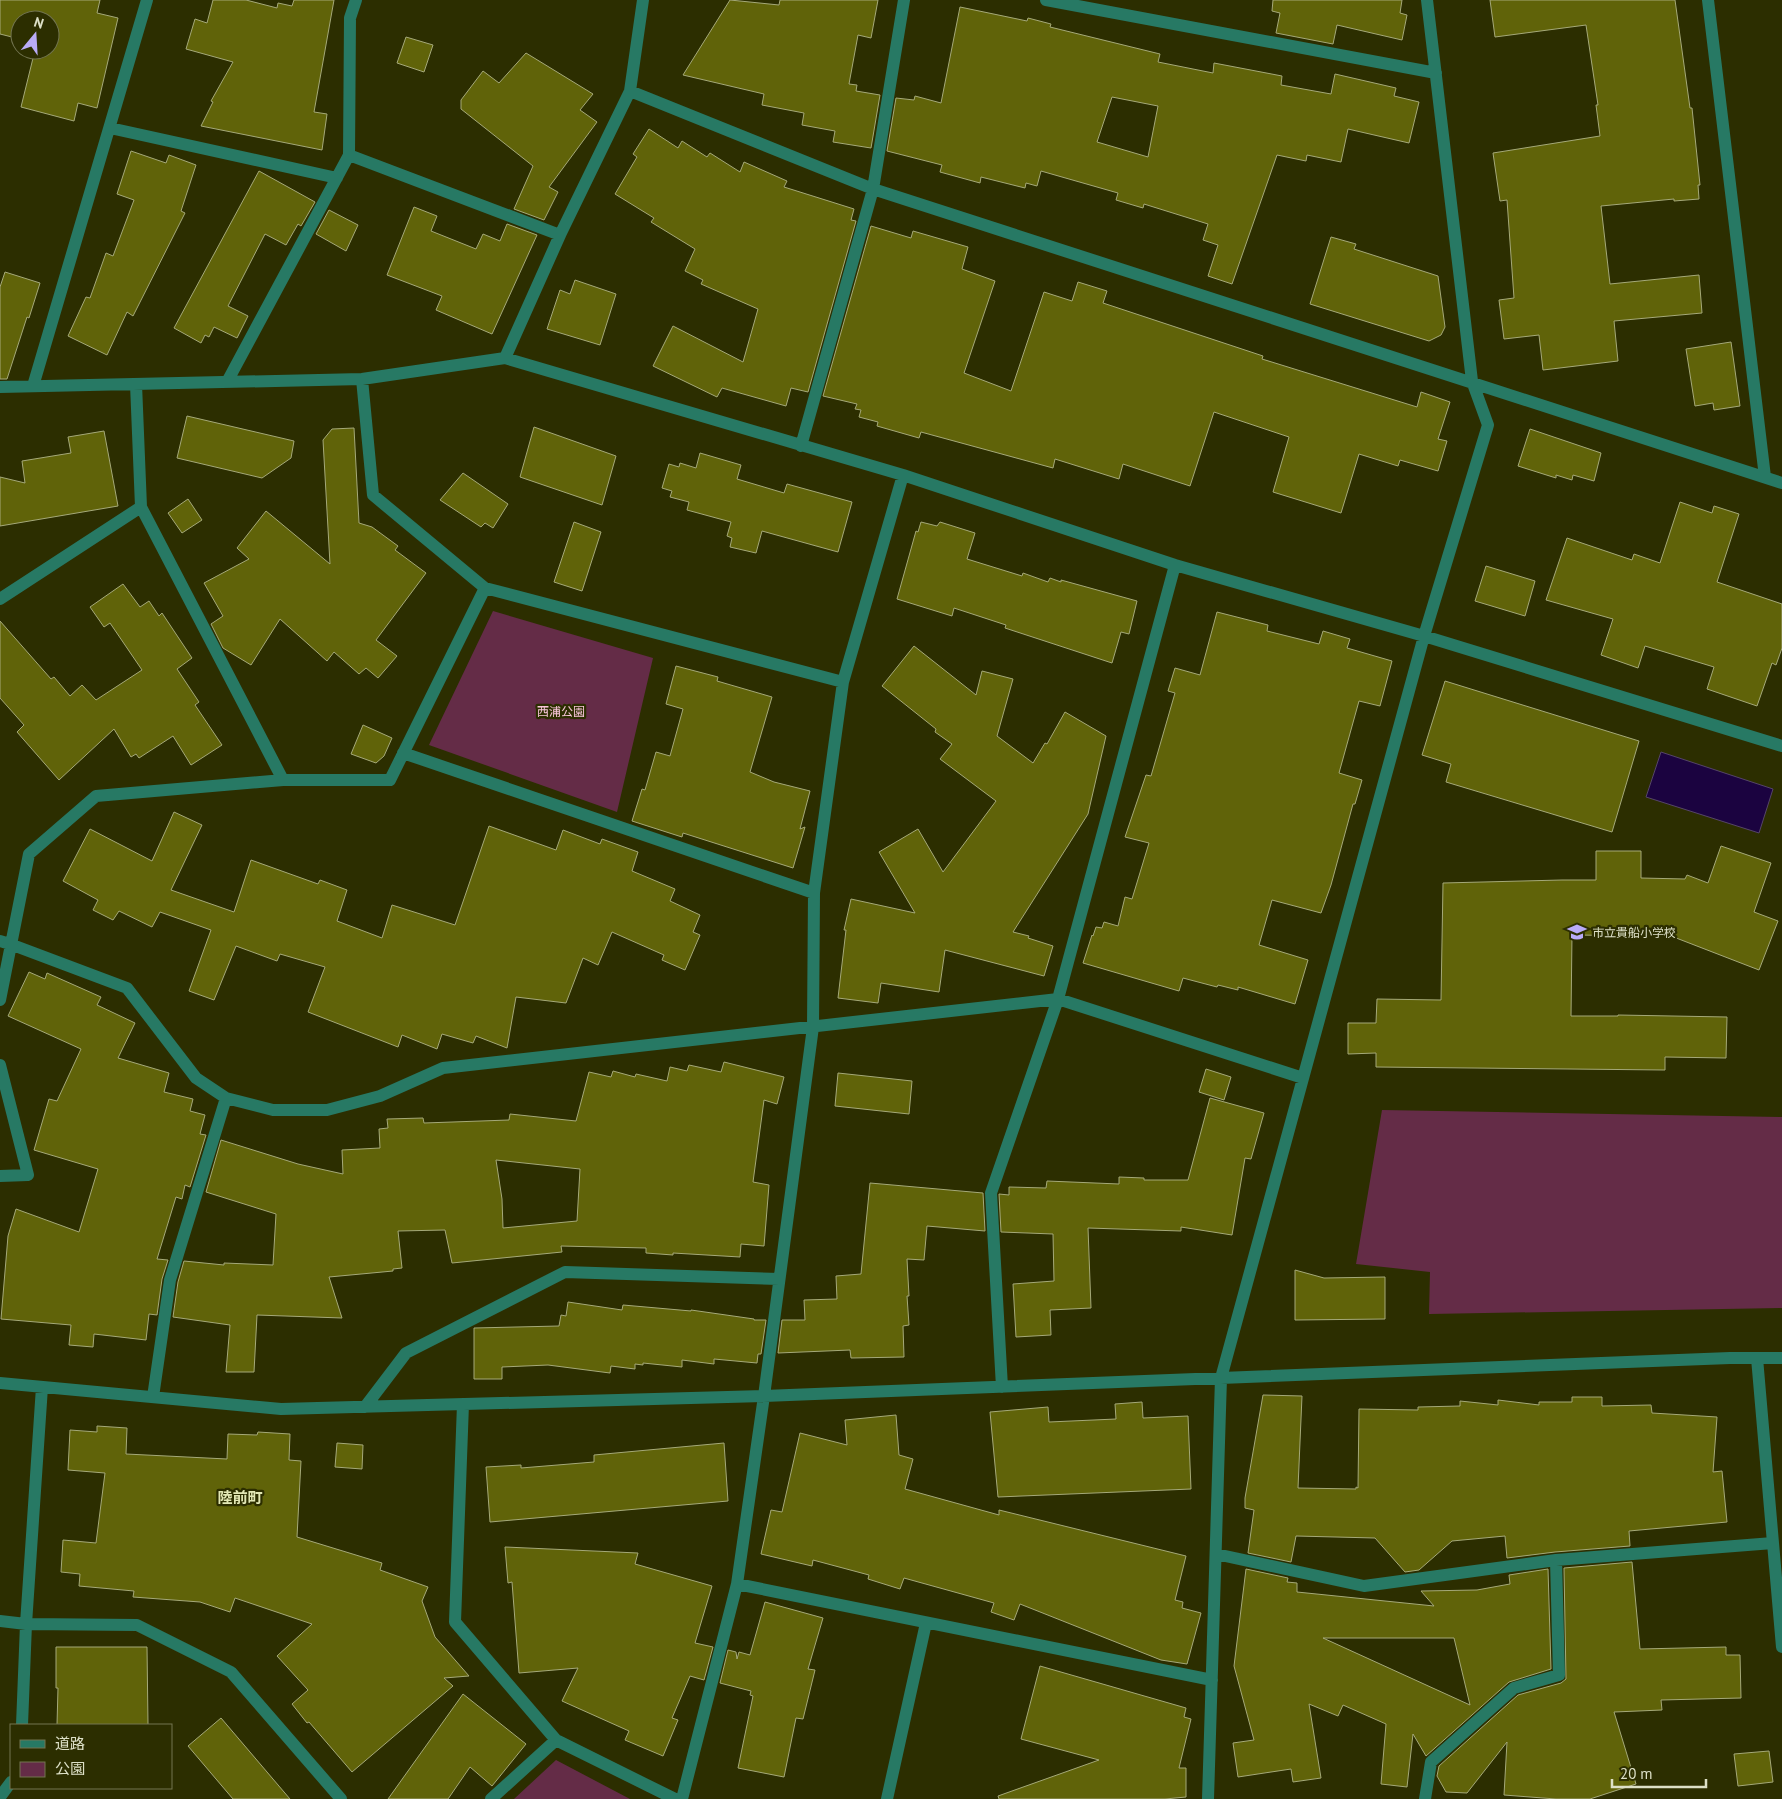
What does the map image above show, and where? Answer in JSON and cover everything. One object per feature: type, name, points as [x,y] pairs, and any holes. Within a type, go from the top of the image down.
[{"type":"street","points":[[33,386],[148,0]]},
{"type":"street","points":[[227,382],[349,155],[350,18],[356,0]]},
{"type":"street","points":[[505,358],[560,235],[630,91],[643,0]]},
{"type":"street","points":[[801,446],[873,189],[904,0]]},
{"type":"street","points":[[1046,0],[1436,74]]},
{"type":"street","points":[[1208,1799],[1221,1378],[1424,636],[1488,425],[1472,381],[1427,0]]},
{"type":"street","points":[[1708,0],[1765,477]]},
{"type":"street","points":[[630,91],[873,189],[1472,381],[1782,483]]},
{"type":"street","points":[[110,128],[337,178]]},
{"type":"street","points":[[349,155],[560,235]]},
{"type":"street","points":[[0,387],[362,379],[505,358],[903,475],[1175,565],[1424,636],[1782,746]]},
{"type":"street","points":[[362,379],[373,495],[485,588],[843,682]]},
{"type":"street","points":[[136,384],[141,508],[283,780]]},
{"type":"street","points":[[682,1799],[737,1584],[813,1027],[814,893],[843,682],[903,475]]},
{"type":"street","points":[[0,599],[141,508]]},
{"type":"street","points":[[1002,1387],[991,1193],[1058,999],[1175,565]]},
{"type":"street","points":[[0,1000],[5,943],[29,854],[96,796],[283,780],[390,780],[485,588]]},
{"type":"street","points":[[403,753],[814,893]]},
{"type":"street","points":[[5,943],[127,988],[196,1078],[226,1098],[273,1110],[327,1110],[380,1096],[443,1068],[1058,999],[1303,1078]]},
{"type":"street","points":[[0,1065],[28,1175],[0,1176]]},
{"type":"street","points":[[154,1397],[170,1280],[226,1098]]},
{"type":"street","points":[[365,1407],[406,1353],[565,1272],[779,1279]]},
{"type":"street","points":[[1757,1358],[1782,1647]]},
{"type":"street","points":[[0,1383],[281,1409],[764,1396],[1782,1358]]},
{"type":"street","points":[[22,1724],[26,1624],[42,1387]]},
{"type":"street","points":[[463,1404],[455,1622],[556,1740],[675,1799]]},
{"type":"street","points":[[1216,1554],[1364,1586],[1556,1560],[1773,1543]]},
{"type":"street","points":[[1425,1799],[1431,1762],[1514,1688],[1558,1674],[1556,1560]]},
{"type":"street","points":[[737,1584],[1212,1680]]},
{"type":"street","points":[[0,1621],[26,1624],[137,1625],[231,1672],[341,1799]]},
{"type":"street","points":[[887,1799],[926,1623]]},
{"type":"street","points":[[491,1799],[556,1740]]},
{"type":"street","points":[[0,1797],[10,1783]]},
{"type":"green space","name":"西浦公園","points":[[493,611],[653,658],[617,812],[429,745]]},
{"type":"green space","points":[[1382,1110],[1782,1117],[1782,1308],[1429,1314],[1430,1272],[1356,1264]]},
{"type":"green space","points":[[556,1760],[630,1799],[514,1799]]},
{"type":"shaded area","points":[[1661,752],[1773,789],[1759,833],[1646,797]]},
{"type":"building","points":[[0,0],[100,0],[97,13],[118,18],[97,108],[78,103],[74,121],[21,107],[33,60],[60,60],[60,10],[10,10],[10,36],[0,34]]},
{"type":"building","points":[[213,0],[246,0],[277,8],[278,3],[292,6],[294,0],[334,0],[314,112],[327,114],[322,150],[201,126],[213,102],[211,101],[233,62],[186,49],[195,19],[207,23]]},
{"type":"building","points":[[730,0],[779,5],[780,0],[878,0],[871,38],[858,35],[849,84],[857,85],[856,91],[880,95],[871,148],[833,142],[835,131],[802,125],[804,113],[762,105],[764,94],[683,75]]},
{"type":"building","points":[[1273,0],[1402,0],[1400,13],[1407,15],[1402,40],[1337,25],[1333,44],[1276,33],[1280,13],[1272,11]]},
{"type":"building","points":[[1490,0],[1675,0],[1690,108],[1692,108],[1700,185],[1698,185],[1699,199],[1674,201],[1674,199],[1601,206],[1610,284],[1699,275],[1702,313],[1614,321],[1618,361],[1543,370],[1539,335],[1504,339],[1499,300],[1514,298],[1507,200],[1500,201],[1493,153],[1600,136],[1596,105],[1598,105],[1586,25],[1495,37]]},
{"type":"building","points":[[960,7],[1027,21],[1028,18],[1051,24],[1050,27],[1160,54],[1158,62],[1213,73],[1214,63],[1282,76],[1281,85],[1331,94],[1335,74],[1396,88],[1394,96],[1419,102],[1409,143],[1348,129],[1341,162],[1307,155],[1306,161],[1277,155],[1232,284],[1208,276],[1218,245],[1203,240],[1208,224],[1144,204],[1143,208],[1116,200],[1118,193],[1041,171],[1037,186],[1026,183],[1025,188],[981,177],[980,183],[940,172],[942,165],[887,151],[896,98],[914,100],[915,96],[941,103]],"holes":[[[1112,97],[1158,106],[1148,157],[1097,142]]]},
{"type":"building","points":[[406,37],[433,45],[424,72],[397,63]]},
{"type":"building","points":[[526,53],[593,94],[580,110],[597,122],[549,187],[558,192],[544,220],[514,209],[533,166],[461,109],[461,100],[483,71],[499,83]]},
{"type":"building","points":[[649,129],[678,148],[682,141],[707,157],[710,153],[740,172],[744,162],[787,181],[784,187],[854,209],[851,220],[856,221],[808,392],[791,388],[786,406],[722,388],[717,397],[653,366],[673,326],[743,362],[758,309],[701,284],[703,280],[685,271],[695,249],[651,222],[654,218],[615,194],[637,157],[633,154]]},
{"type":"building","points":[[131,151],[166,163],[169,155],[196,165],[181,211],[185,213],[133,316],[127,312],[107,355],[68,336],[86,297],[90,298],[106,253],[113,256],[134,200],[117,194]]},
{"type":"building","points":[[259,171],[315,202],[301,226],[298,224],[286,245],[265,234],[228,306],[248,316],[237,338],[214,327],[209,337],[205,335],[201,343],[174,328]]},
{"type":"building","points":[[414,207],[437,216],[431,231],[476,249],[483,234],[500,241],[507,224],[537,235],[492,334],[436,310],[442,296],[387,275]]},
{"type":"building","points":[[329,210],[358,225],[346,251],[316,234]]},
{"type":"building","points":[[871,226],[911,238],[913,231],[968,247],[962,269],[995,281],[964,373],[1011,391],[1044,292],[1072,301],[1078,282],[1107,291],[1103,303],[1263,356],[1262,359],[1417,407],[1421,392],[1450,402],[1438,439],[1447,441],[1438,471],[1400,460],[1398,466],[1359,454],[1341,513],[1273,492],[1289,437],[1214,412],[1190,486],[1123,464],[1119,479],[1055,459],[1053,468],[921,432],[919,438],[877,426],[878,422],[859,417],[861,410],[855,409],[857,404],[823,396]]},
{"type":"building","points":[[1331,237],[1356,244],[1354,249],[1438,276],[1445,327],[1441,335],[1429,341],[1310,304]]},
{"type":"building","points":[[5,272],[40,283],[7,379],[0,379],[0,287]]},
{"type":"building","points":[[575,280],[616,294],[600,345],[547,329],[560,290],[570,294]]},
{"type":"building","points":[[1731,342],[1740,406],[1714,410],[1713,403],[1695,406],[1686,349]]},
{"type":"building","points":[[187,416],[294,441],[291,458],[262,478],[177,458]]},
{"type":"building","points":[[534,427],[616,456],[602,505],[520,477]]},
{"type":"building","points":[[354,428],[359,523],[372,527],[398,546],[395,550],[426,573],[376,640],[397,656],[378,678],[366,668],[359,674],[334,652],[327,661],[280,619],[251,665],[223,648],[211,624],[223,616],[204,583],[249,559],[237,548],[266,511],[330,564],[323,440],[332,429]]},
{"type":"building","points":[[1530,429],[1601,453],[1594,481],[1573,475],[1572,480],[1556,475],[1556,478],[1518,466]]},
{"type":"building","points":[[104,431],[118,506],[0,526],[0,477],[25,483],[22,461],[71,453],[68,437]]},
{"type":"building","points":[[700,453],[741,465],[737,479],[784,493],[787,484],[852,502],[838,552],[762,531],[756,553],[730,547],[732,538],[727,536],[731,522],[687,510],[689,502],[670,497],[672,491],[662,488],[669,464],[679,467],[680,463],[696,468]]},
{"type":"building","points":[[463,473],[508,504],[493,528],[485,523],[481,527],[440,500]]},
{"type":"building","points":[[188,499],[202,520],[182,533],[168,513]]},
{"type":"building","points":[[1680,502],[1712,513],[1714,506],[1739,514],[1717,582],[1782,604],[1782,648],[1776,665],[1772,663],[1757,706],[1707,689],[1714,667],[1645,646],[1638,668],[1601,655],[1613,619],[1546,600],[1567,538],[1632,560],[1634,554],[1660,563]]},
{"type":"building","points":[[574,522],[601,532],[582,591],[554,582]]},
{"type":"building","points":[[921,522],[937,526],[940,522],[975,533],[967,559],[1022,576],[1023,573],[1048,582],[1050,578],[1061,582],[1061,580],[1137,601],[1129,634],[1121,632],[1112,663],[1005,628],[1006,625],[954,608],[952,616],[897,599],[916,531],[918,532]]},
{"type":"building","points":[[1486,566],[1535,581],[1525,616],[1475,601]]},
{"type":"building","points":[[123,584],[140,607],[149,601],[159,616],[162,613],[192,658],[177,669],[199,702],[195,705],[222,745],[191,765],[173,736],[139,758],[136,754],[131,757],[114,729],[59,780],[17,732],[24,725],[0,698],[0,621],[51,679],[54,677],[70,696],[82,685],[96,700],[142,670],[110,623],[104,627],[90,607]]},
{"type":"building","points":[[1217,612],[1268,625],[1267,631],[1319,644],[1323,631],[1350,639],[1347,648],[1392,661],[1380,706],[1359,701],[1339,773],[1362,780],[1355,804],[1353,804],[1331,885],[1321,913],[1272,900],[1259,945],[1308,960],[1295,1004],[1238,987],[1238,990],[1218,985],[1217,987],[1183,978],[1179,991],[1083,963],[1096,927],[1102,928],[1104,922],[1118,926],[1125,897],[1132,899],[1149,843],[1125,837],[1146,775],[1151,776],[1175,693],[1168,691],[1175,668],[1200,675]]},
{"type":"building","points":[[914,646],[976,695],[982,671],[1013,679],[997,736],[1033,763],[1045,743],[1047,744],[1065,712],[1106,736],[1088,814],[1013,932],[1029,936],[1028,938],[1053,946],[1044,976],[945,950],[939,992],[881,983],[878,1003],[838,998],[846,930],[844,930],[851,899],[915,913],[879,852],[918,829],[943,872],[996,801],[940,759],[952,744],[935,732],[936,729],[882,686]]},
{"type":"building","points":[[676,666],[718,677],[717,681],[772,697],[750,772],[774,782],[810,791],[800,829],[805,827],[793,868],[683,833],[682,837],[632,821],[642,789],[645,790],[656,752],[670,756],[683,709],[666,704]]},
{"type":"building","points":[[1445,681],[1639,741],[1612,832],[1446,782],[1451,764],[1422,755]]},
{"type":"building","points":[[363,725],[392,738],[384,756],[376,763],[351,754]]},
{"type":"building","points":[[174,812],[202,825],[171,890],[234,912],[251,860],[318,884],[320,880],[347,890],[337,921],[382,938],[392,905],[455,925],[489,826],[556,850],[563,830],[600,844],[602,839],[638,852],[632,871],[675,889],[670,901],[700,915],[693,932],[700,935],[685,970],[662,960],[664,955],[612,932],[598,965],[583,958],[566,1003],[516,997],[507,1048],[476,1036],[473,1043],[442,1034],[437,1049],[402,1035],[398,1047],[308,1012],[325,967],[280,954],[277,961],[236,946],[214,1000],[189,991],[211,930],[160,912],[152,927],[119,911],[113,920],[93,910],[98,900],[63,881],[90,829],[152,861]]},
{"type":"building","points":[[1721,846],[1771,863],[1754,912],[1778,921],[1759,970],[1671,936],[1572,935],[1571,1016],[1727,1017],[1726,1058],[1665,1057],[1665,1070],[1376,1067],[1376,1053],[1348,1054],[1348,1023],[1376,1023],[1377,999],[1441,1000],[1443,883],[1596,880],[1596,851],[1641,851],[1641,878],[1685,879],[1687,875],[1708,883]]},
{"type":"building","points":[[29,972],[45,979],[47,973],[101,997],[97,1005],[135,1023],[118,1058],[169,1073],[164,1092],[193,1099],[190,1111],[205,1115],[200,1134],[206,1135],[190,1187],[185,1185],[182,1199],[176,1197],[157,1259],[168,1260],[162,1279],[157,1315],[149,1314],[146,1340],[94,1334],[93,1347],[69,1345],[71,1325],[1,1319],[8,1236],[16,1209],[79,1232],[98,1169],[34,1150],[49,1099],[57,1101],[81,1049],[8,1016]]},
{"type":"building","points":[[724,1062],[784,1077],[777,1104],[764,1100],[753,1182],[769,1185],[764,1246],[741,1244],[740,1257],[646,1253],[646,1248],[561,1246],[562,1252],[452,1263],[445,1230],[398,1231],[402,1268],[393,1269],[393,1271],[329,1277],[342,1318],[257,1315],[254,1372],[226,1372],[230,1325],[173,1317],[178,1282],[184,1261],[224,1265],[224,1263],[273,1265],[276,1214],[206,1192],[221,1140],[298,1164],[343,1174],[342,1150],[380,1148],[379,1129],[388,1128],[387,1119],[423,1118],[424,1123],[509,1120],[510,1114],[576,1121],[589,1072],[611,1077],[613,1071],[635,1077],[636,1074],[667,1081],[670,1067],[687,1071],[689,1065],[721,1072]],"holes":[[[496,1160],[580,1169],[577,1221],[503,1228],[502,1199]]]},
{"type":"building","points":[[1206,1069],[1231,1077],[1224,1100],[1199,1092]]},
{"type":"building","points":[[838,1073],[912,1081],[909,1114],[835,1106]]},
{"type":"building","points":[[1210,1098],[1264,1113],[1251,1159],[1245,1158],[1232,1235],[1181,1227],[1181,1231],[1088,1228],[1091,1308],[1050,1310],[1051,1335],[1016,1337],[1013,1284],[1054,1281],[1053,1234],[1001,1232],[999,1194],[1009,1195],[1009,1187],[1046,1188],[1047,1181],[1119,1184],[1119,1177],[1144,1178],[1144,1180],[1188,1180]]},
{"type":"building","points":[[870,1183],[983,1193],[985,1231],[927,1226],[924,1260],[907,1259],[909,1325],[903,1326],[904,1357],[851,1358],[850,1350],[778,1353],[782,1320],[805,1320],[804,1300],[837,1299],[836,1276],[861,1274]]},
{"type":"building","points":[[1295,1270],[1324,1278],[1385,1277],[1385,1319],[1295,1320]]},
{"type":"building","points":[[568,1302],[622,1310],[623,1305],[691,1310],[754,1320],[766,1320],[761,1354],[758,1354],[757,1363],[714,1359],[714,1364],[682,1360],[682,1367],[643,1363],[643,1365],[635,1364],[635,1369],[611,1366],[610,1373],[548,1365],[502,1367],[502,1379],[474,1379],[474,1328],[559,1326],[561,1315],[566,1316]]},
{"type":"building","points":[[1263,1395],[1302,1396],[1298,1488],[1358,1488],[1359,1409],[1418,1410],[1418,1407],[1460,1406],[1460,1401],[1498,1405],[1498,1400],[1539,1405],[1539,1402],[1572,1402],[1572,1397],[1602,1397],[1602,1406],[1651,1405],[1652,1413],[1717,1417],[1713,1472],[1722,1471],[1727,1522],[1629,1531],[1630,1546],[1507,1558],[1505,1536],[1452,1541],[1419,1570],[1405,1572],[1375,1538],[1296,1536],[1291,1562],[1248,1553],[1254,1510],[1245,1508],[1245,1498]]},
{"type":"building","points":[[1142,1402],[1143,1418],[1188,1416],[1191,1489],[998,1497],[990,1412],[1048,1407],[1049,1422],[1116,1419],[1115,1404]]},
{"type":"building","points":[[896,1415],[899,1455],[913,1459],[905,1489],[999,1515],[999,1510],[1186,1556],[1175,1600],[1183,1602],[1182,1608],[1201,1613],[1187,1664],[1161,1660],[1020,1604],[1014,1620],[991,1612],[994,1603],[904,1578],[900,1589],[868,1579],[869,1575],[813,1560],[812,1566],[761,1554],[771,1510],[782,1512],[800,1433],[847,1445],[845,1420]]},
{"type":"building","points":[[97,1426],[127,1428],[126,1454],[227,1459],[228,1434],[257,1435],[258,1432],[290,1434],[289,1460],[301,1461],[297,1537],[382,1563],[380,1570],[428,1587],[422,1601],[435,1637],[469,1676],[444,1678],[453,1686],[352,1772],[292,1704],[308,1690],[277,1656],[312,1624],[235,1598],[230,1612],[200,1602],[133,1597],[134,1591],[79,1586],[80,1574],[61,1572],[63,1540],[96,1543],[105,1473],[68,1470],[70,1430],[97,1432]]},
{"type":"building","points":[[337,1443],[363,1445],[362,1469],[335,1467]]},
{"type":"building","points":[[724,1443],[728,1501],[490,1522],[486,1467],[521,1465],[521,1468],[594,1462],[594,1455]]},
{"type":"building","points":[[505,1547],[638,1553],[635,1564],[712,1586],[695,1643],[713,1647],[704,1680],[690,1676],[672,1718],[678,1720],[663,1756],[625,1740],[629,1731],[562,1701],[578,1668],[519,1673],[512,1582],[508,1583]]},
{"type":"building","points":[[1632,1562],[1640,1649],[1726,1647],[1726,1655],[1740,1655],[1741,1698],[1661,1700],[1662,1710],[1614,1712],[1636,1784],[1590,1799],[1556,1799],[1504,1795],[1507,1742],[1467,1793],[1446,1792],[1437,1776],[1439,1766],[1518,1695],[1561,1683],[1566,1679],[1564,1568]]},
{"type":"building","points":[[1246,1569],[1288,1578],[1287,1582],[1297,1583],[1297,1592],[1434,1606],[1421,1591],[1477,1590],[1510,1584],[1509,1575],[1548,1569],[1551,1669],[1509,1682],[1426,1756],[1413,1734],[1407,1787],[1381,1784],[1386,1724],[1343,1705],[1338,1716],[1309,1704],[1321,1778],[1293,1782],[1291,1769],[1238,1777],[1233,1743],[1254,1740],[1234,1666]],"holes":[[[1323,1638],[1454,1638],[1470,1705]]]},
{"type":"building","points":[[765,1602],[823,1618],[808,1669],[815,1670],[803,1719],[796,1718],[784,1777],[738,1768],[753,1696],[750,1695],[751,1691],[720,1683],[728,1650],[736,1652],[737,1659],[739,1652],[750,1655]]},
{"type":"building","points":[[56,1647],[147,1647],[148,1724],[57,1724],[58,1688],[56,1688]]},
{"type":"building","points":[[1040,1666],[1186,1708],[1184,1717],[1191,1719],[1179,1768],[1186,1768],[1186,1797],[1165,1799],[999,1799],[998,1796],[1099,1760],[1021,1739]]},
{"type":"building","points":[[463,1694],[526,1744],[492,1786],[470,1767],[448,1799],[388,1799]]},
{"type":"building","points":[[221,1718],[290,1799],[233,1799],[188,1746]]},
{"type":"building","points":[[1769,1751],[1773,1782],[1738,1786],[1734,1754]]},
{"type":"place","name":"市立貴船小学校","points":[[1577,932]]},
{"type":"district","name":"陸前町","points":[[240,1497]]}]
